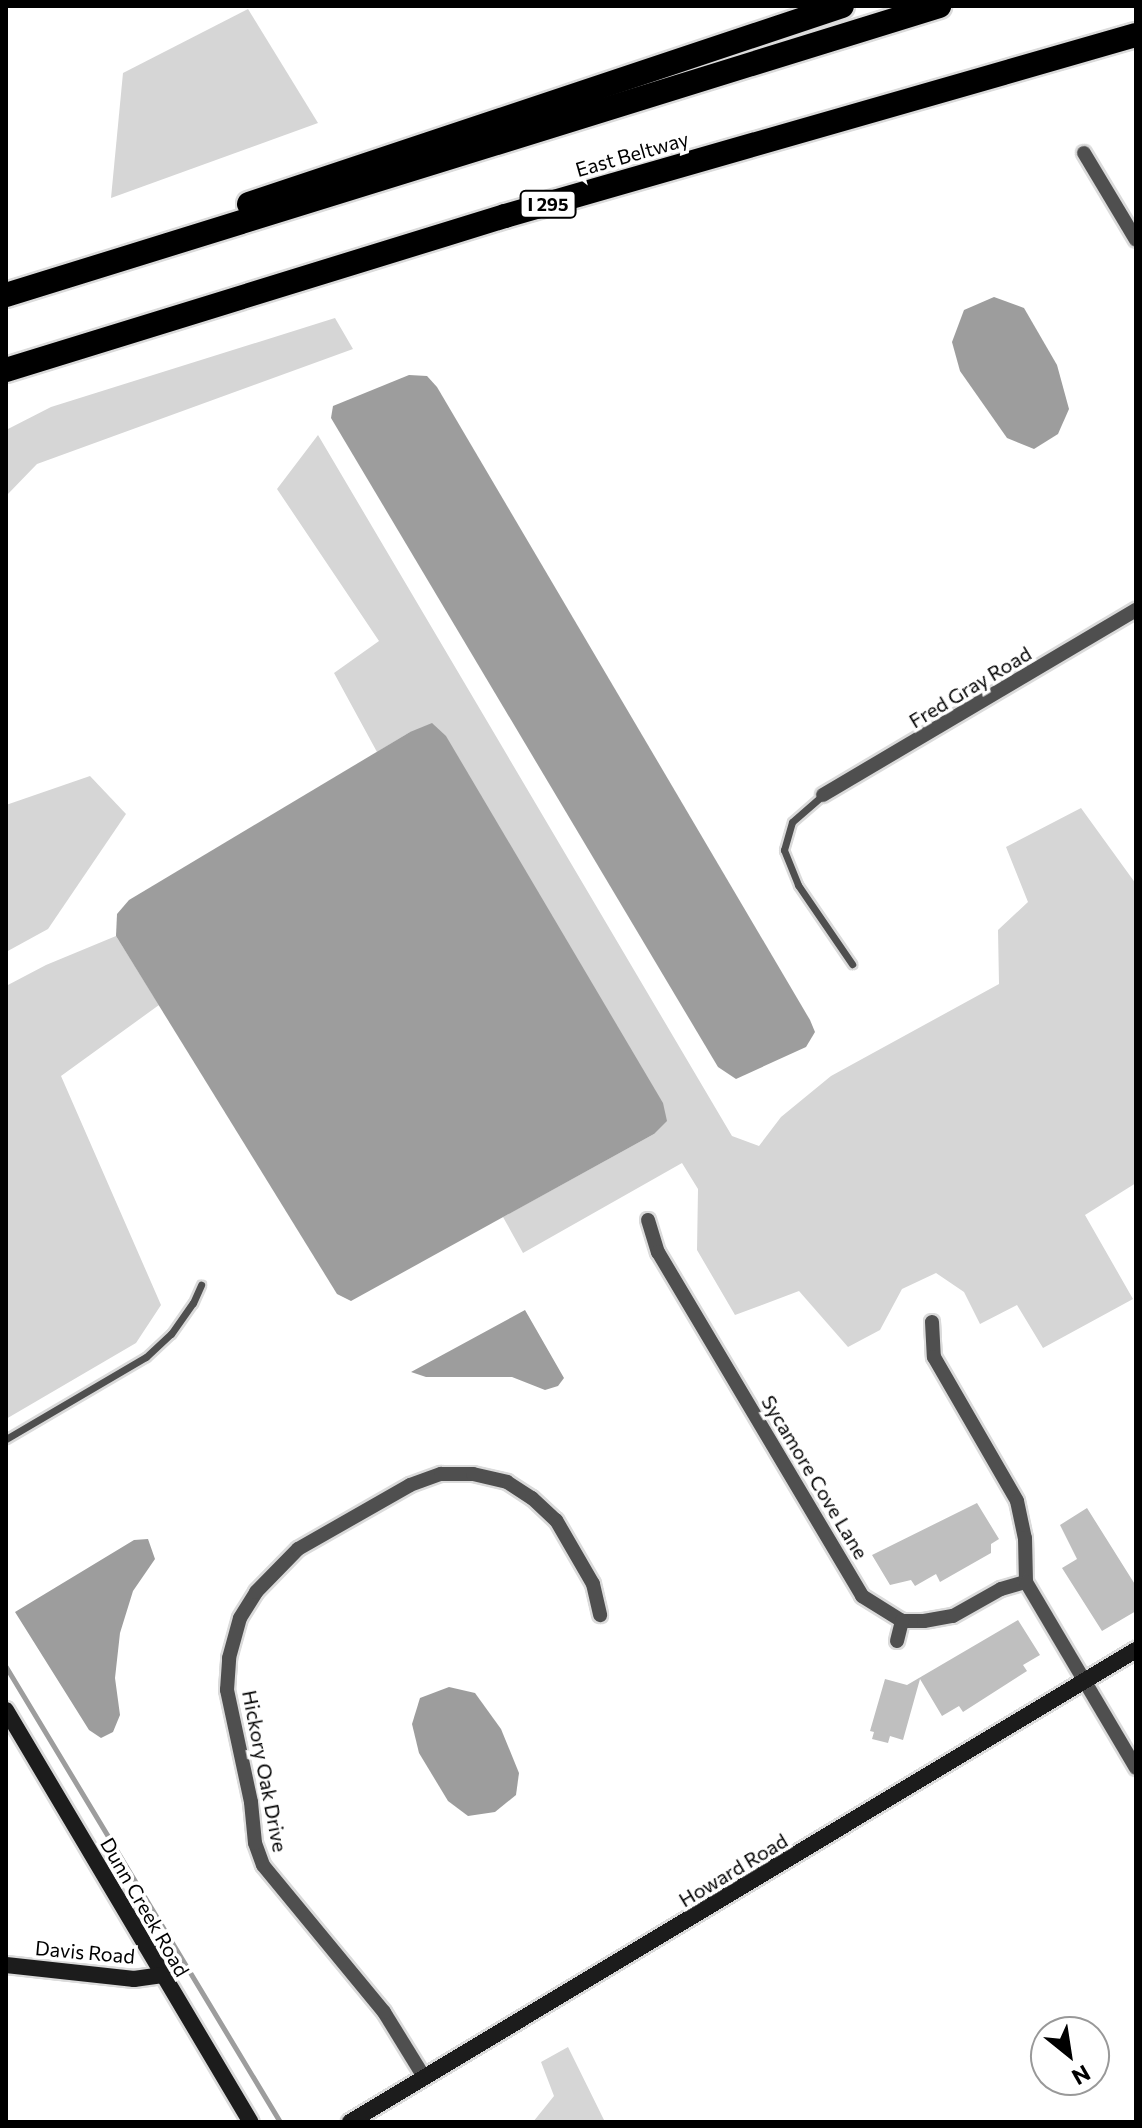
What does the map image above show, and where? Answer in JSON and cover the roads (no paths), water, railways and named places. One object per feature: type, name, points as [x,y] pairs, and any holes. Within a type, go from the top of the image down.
[{"type":"highway","points":[[6,293],[448,135],[842,6]]},
{"type":"highway","points":[[6,293],[939,6]]},
{"type":"highway","name":"East Beltway","points":[[6,370],[505,216],[1091,46],[1136,37]]},
{"type":"street","points":[[1084,153],[1136,240]]},
{"type":"street","name":"Fred Gray Road","points":[[823,795],[1136,610]]},
{"type":"street","name":"Sycamore Cove Lane","points":[[648,1220],[658,1252],[862,1596],[902,1621]]},
{"type":"street","points":[[932,1322],[934,1357],[1017,1501],[1025,1538],[1026,1582],[1136,1768]]},
{"type":"street","name":"Hickory Oak Drive","points":[[424,2077],[384,2012],[263,1865],[255,1843],[251,1802],[227,1690],[229,1658],[240,1618],[256,1592],[298,1549],[410,1485],[441,1474],[507,1482],[532,1498],[556,1520],[593,1584],[600,1615]]},
{"type":"street","points":[[897,1641],[902,1621],[953,1616],[1001,1589],[1026,1582]]},
{"type":"street","name":"Howard Road","points":[[350,2122],[1136,1650]]},
{"type":"street","name":"Dunn Creek Road","points":[[6,1710],[251,2122]]},
{"type":"street","name":"Davis Road","points":[[6,1965],[134,1979],[161,1975]]},
{"type":"lane","points":[[823,795],[792,822],[784,850],[798,885],[852,964]]},
{"type":"lane","points":[[6,1439],[146,1357],[171,1334],[193,1303],[201,1285]]},
{"type":"waterway","points":[[6,1667],[280,2122]]}]
